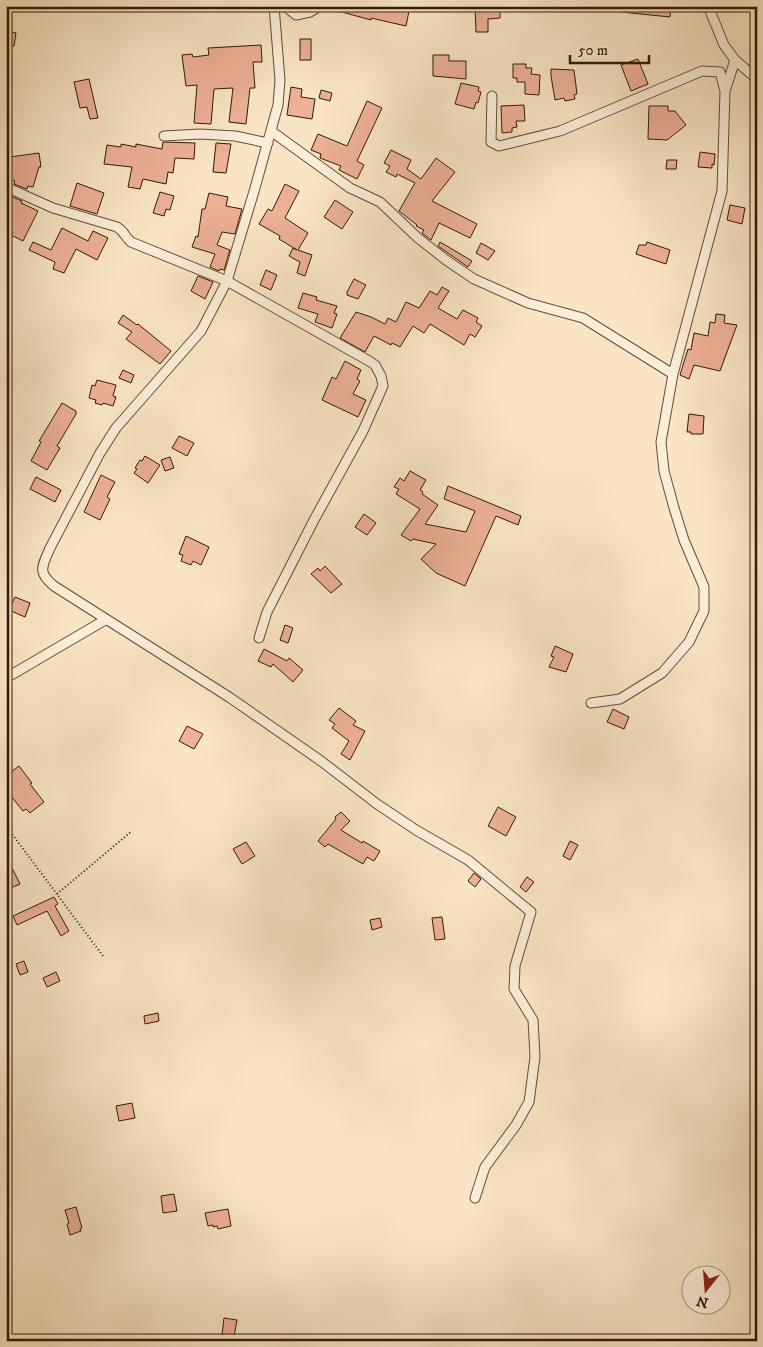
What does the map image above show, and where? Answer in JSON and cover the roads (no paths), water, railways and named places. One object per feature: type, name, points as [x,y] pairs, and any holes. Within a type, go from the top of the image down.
[{"type":"street","points":[[274,6],[280,80],[278,105],[227,280],[201,331],[116,428],[100,453],[43,563],[42,572],[45,579],[228,697],[322,761],[377,804],[416,830],[468,860],[531,912],[515,966],[514,989],[533,1020],[535,1058],[529,1102],[516,1126],[485,1167],[475,1198]]},
{"type":"street","points":[[285,6],[296,15],[310,12],[320,6]]},
{"type":"street","points":[[708,6],[724,45],[735,60],[757,79]]},
{"type":"street","points":[[591,703],[620,699],[662,673],[689,642],[704,610],[704,588],[684,540],[664,471],[661,442],[673,374],[722,191],[725,91],[735,60]]},
{"type":"street","points":[[492,96],[491,142],[499,146],[560,130],[702,72],[720,72],[725,91]]},
{"type":"street","points":[[271,131],[350,188],[380,202],[432,249],[474,279],[528,303],[583,318],[673,374]]},
{"type":"street","points":[[164,136],[200,134],[235,136],[268,143]]},
{"type":"street","points":[[6,187],[53,208],[117,227],[123,231],[126,238],[131,242],[227,280],[375,365],[383,381],[383,386],[363,431],[314,520],[267,612],[259,638]]},
{"type":"street","points":[[6,678],[106,620]]}]
